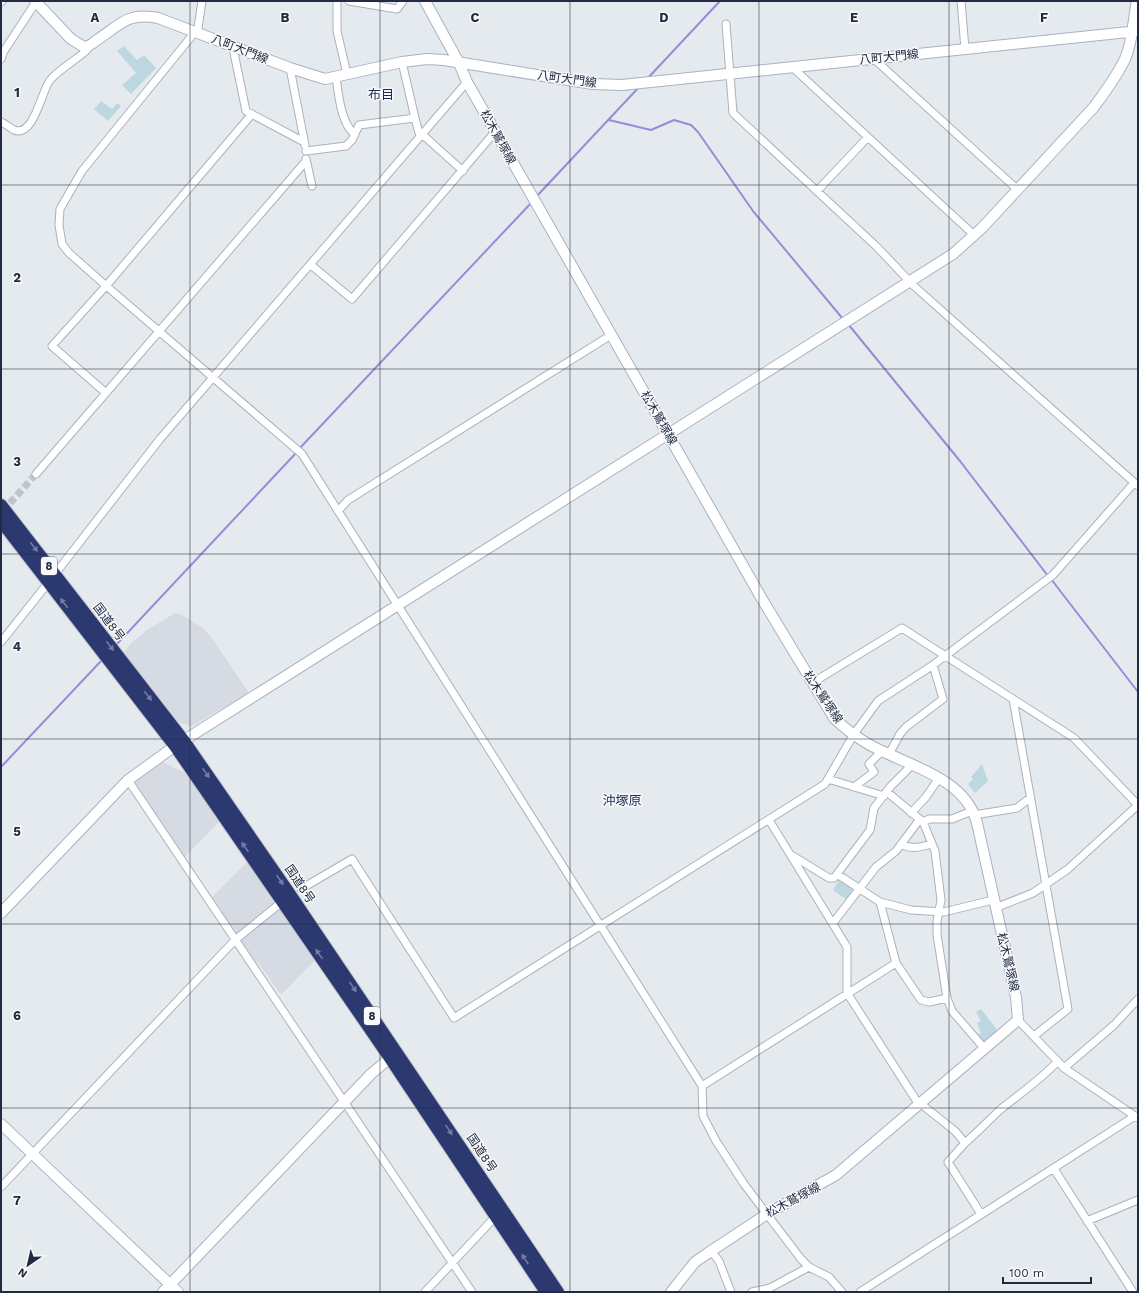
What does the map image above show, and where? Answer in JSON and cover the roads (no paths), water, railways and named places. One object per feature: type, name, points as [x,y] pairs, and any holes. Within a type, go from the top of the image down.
[{"type":"highway","name":"8","points":[[1,498],[22,532]]},
{"type":"highway","name":"国道8号","points":[[1,505],[22,532],[52,578],[180,744],[287,890],[558,1292]]},
{"type":"highway","name":"国道8号","points":[[1,521],[27,554],[52,578]]},
{"type":"highway","name":"8","points":[[1,526],[27,554]]},
{"type":"highway","name":"国道8号","points":[[180,744],[546,1292]]},
{"type":"main road","name":"松木鷲塚線","points":[[425,1],[459,63],[467,82],[539,210],[669,434],[762,599],[834,718],[842,727],[886,753],[950,784],[959,793],[973,813],[1016,997],[1018,1020],[920,1104],[836,1175],[766,1214],[695,1262],[671,1292]]},
{"type":"main road","points":[[1,913],[128,780],[180,744],[953,254],[974,236],[1018,190],[1094,107],[1106,91],[1126,59],[1135,31],[1136,1]]},
{"type":"main road","points":[[36,2],[71,39],[84,47],[87,47]]},
{"type":"main road","name":"八町大門線","points":[[87,47],[126,19],[134,16],[145,15],[158,18],[236,46],[290,68],[325,79],[402,62],[427,59],[593,84],[622,86],[1135,31]]},
{"type":"main road","points":[[163,1292],[371,1074],[390,1058]]},
{"type":"main road","points":[[1,1124],[178,1292]]},
{"type":"street","points":[[202,1],[198,28],[82,171],[60,209],[62,244],[69,253],[106,286],[302,454],[702,1086],[703,1116],[744,1184],[809,1267],[829,1277],[842,1292]]},
{"type":"street","points":[[338,1],[337,31],[347,74]]},
{"type":"street","points":[[349,1],[397,9],[403,1]]},
{"type":"street","points":[[961,1],[966,49]]},
{"type":"street","points":[[1,59],[4,51],[36,2]]},
{"type":"street","points":[[301,889],[352,858],[454,1018],[819,788],[828,780],[854,734],[878,701],[933,665],[944,655],[1053,575],[1136,485],[910,282],[877,247],[733,113],[726,24]]},
{"type":"street","points":[[236,46],[234,53],[246,111],[304,142]]},
{"type":"street","points":[[1,122],[15,131],[21,130],[28,124],[38,111],[44,92],[51,79],[87,50],[87,47]]},
{"type":"street","points":[[874,59],[1018,190]]},
{"type":"street","points":[[402,62],[419,133],[463,171]]},
{"type":"street","points":[[792,67],[974,236]]},
{"type":"street","points":[[290,68],[302,124],[306,161],[312,186]]},
{"type":"street","points":[[336,76],[342,112],[350,131],[355,134]]},
{"type":"street","points":[[1,642],[160,439],[467,82]]},
{"type":"street","points":[[106,394],[52,346],[106,286],[252,114]]},
{"type":"street","points":[[306,151],[346,146],[355,134],[359,125],[415,118]]},
{"type":"street","points":[[311,265],[352,299],[495,132]]},
{"type":"street","points":[[817,191],[868,137]]},
{"type":"street","points":[[36,474],[306,161]]},
{"type":"street","points":[[338,511],[348,500],[611,334]]},
{"type":"street","points":[[812,683],[902,628],[1074,738],[1138,805],[1068,870],[1021,899],[944,912],[911,910],[880,902],[837,874]]},
{"type":"street","points":[[854,787],[874,772],[869,764],[886,753],[906,727],[943,699],[933,665]]},
{"type":"street","points":[[1013,699],[1068,1009],[1034,1036]]},
{"type":"street","points":[[792,856],[829,878],[834,878],[870,830],[874,808],[912,765]]},
{"type":"street","points":[[911,812],[926,797],[939,778]]},
{"type":"street","points":[[128,780],[472,1292]]},
{"type":"street","points":[[828,780],[885,794],[922,821],[935,851],[938,872],[941,900],[937,935],[947,998],[952,1011],[984,1048]]},
{"type":"street","points":[[833,923],[876,867],[896,850],[922,821],[929,819],[952,819],[973,813],[1017,808],[1030,798]]},
{"type":"street","points":[[769,820],[847,947],[847,993],[920,1104],[955,1131],[965,1143]]},
{"type":"street","points":[[901,844],[906,847],[919,848],[931,844]]},
{"type":"street","points":[[880,902],[896,963],[921,1000],[935,1002],[947,998]]},
{"type":"street","points":[[1,1187],[235,940],[276,906]]},
{"type":"street","points":[[702,1086],[896,963]]},
{"type":"street","points":[[1064,1068],[1114,1025],[1138,998]]},
{"type":"street","points":[[860,1292],[981,1214],[1137,1117],[1064,1068],[1018,1020]]},
{"type":"street","points":[[981,1214],[948,1162],[965,1143],[1000,1111],[1042,1078],[1058,1061]]},
{"type":"street","points":[[1054,1168],[1133,1292]]},
{"type":"street","points":[[1087,1221],[1138,1200]]},
{"type":"street","points":[[424,1292],[496,1216]]},
{"type":"street","points":[[711,1251],[719,1261],[731,1292]]},
{"type":"street","points":[[752,1292],[771,1290],[809,1267]]},
{"type":"waterway","points":[[647,79],[720,1]]},
{"type":"waterway","points":[[536,197],[640,86]]},
{"type":"waterway","points":[[609,120],[651,130],[674,120],[691,125],[698,132],[753,211],[843,319]]},
{"type":"waterway","points":[[299,449],[532,202]]},
{"type":"waterway","points":[[848,324],[960,461],[1048,576]]},
{"type":"waterway","points":[[116,645],[296,453]]},
{"type":"waterway","points":[[1051,579],[1138,692]]},
{"type":"waterway","points":[[1,767],[102,660]]},
{"type":"tunnel","points":[[3,511],[36,474]]},
{"type":"district","name":"布目","points":[[381,94]]},
{"type":"district","name":"沖塚原","points":[[622,800]]}]
